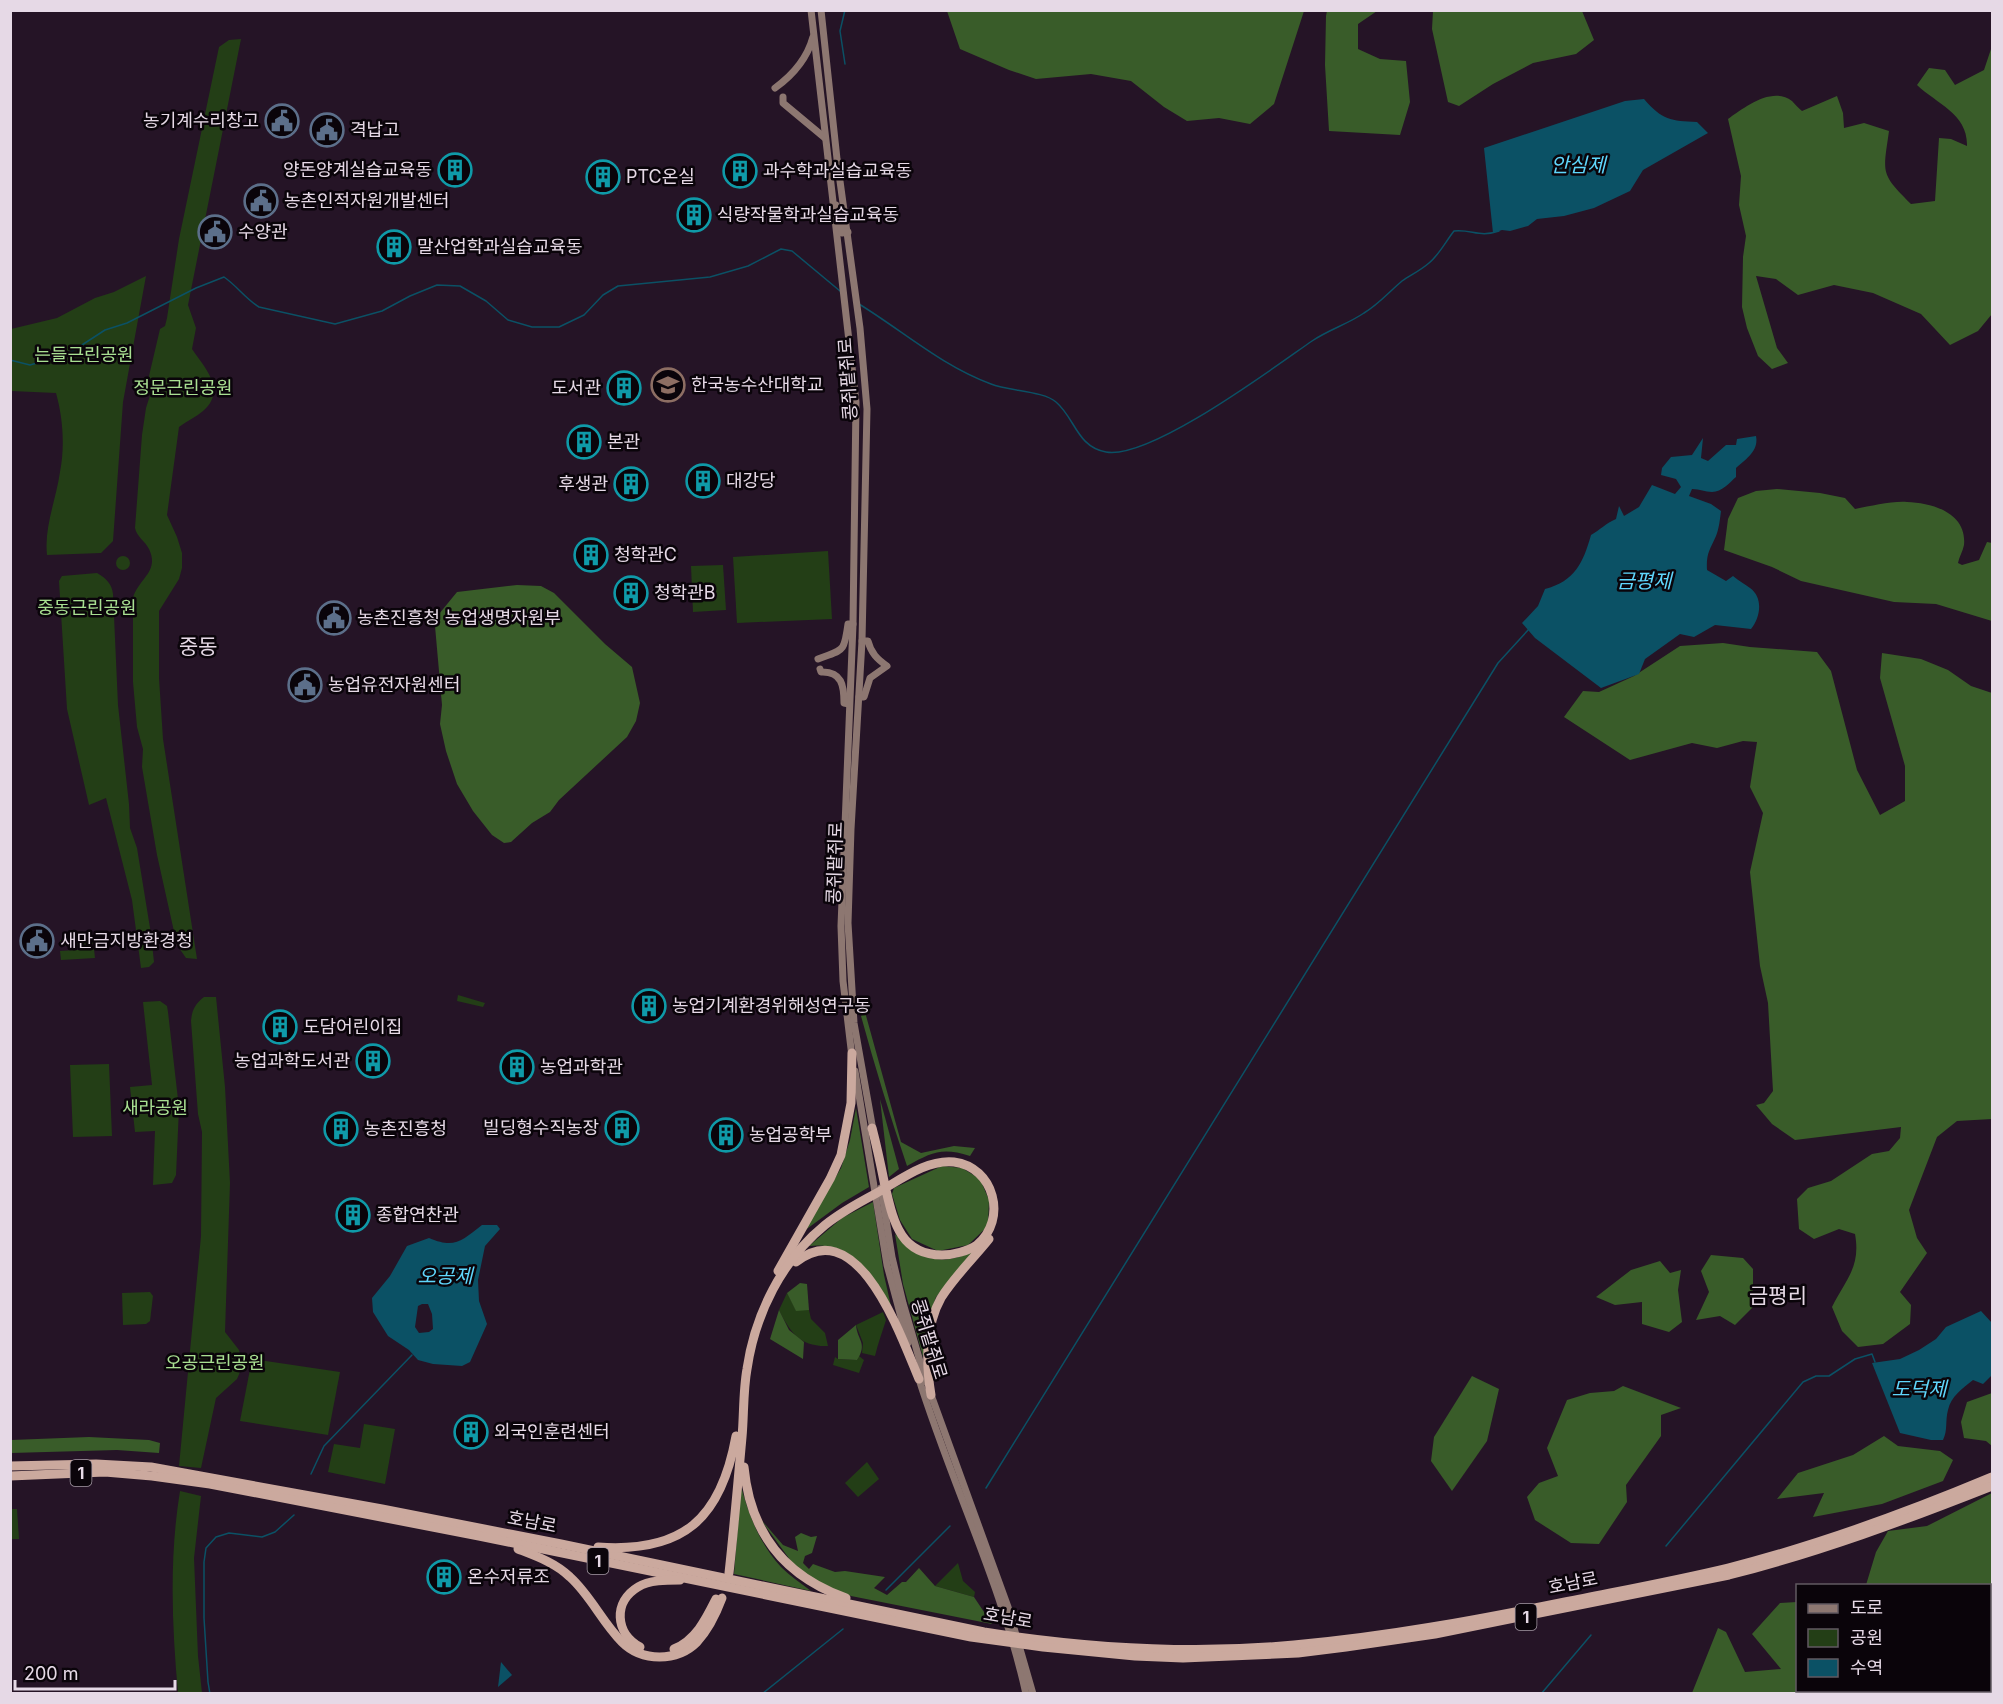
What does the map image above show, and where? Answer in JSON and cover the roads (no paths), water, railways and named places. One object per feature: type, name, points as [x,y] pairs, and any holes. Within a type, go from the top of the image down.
[{"type":"highway","points":[[726,1572],[739,1435],[742,1362],[748,1337],[756,1313],[778,1276],[841,1155],[851,1103],[852,1053]]},
{"type":"highway","points":[[872,1128],[896,1227],[912,1246],[936,1255],[962,1252],[976,1246],[993,1222],[995,1208],[993,1196],[978,1173],[969,1167],[942,1161],[892,1182]]},
{"type":"highway","points":[[778,1276],[812,1229],[827,1218],[937,1156],[959,1156],[974,1162],[988,1176],[998,1192],[1000,1217],[994,1234],[940,1300],[928,1351],[927,1365],[931,1395]]},
{"type":"highway","points":[[778,1276],[815,1250],[831,1250],[847,1257],[866,1276],[886,1307],[919,1378]]},
{"type":"highway","points":[[561,1544],[636,1548],[673,1539],[695,1525],[713,1504],[726,1479],[739,1435]]},
{"type":"highway","points":[[739,1435],[748,1496],[753,1514],[769,1543],[792,1569],[809,1582],[833,1594],[882,1611]]},
{"type":"highway","name":"호남로","points":[[10,1466],[96,1464],[211,1481],[561,1544],[882,1611],[985,1635]]},
{"type":"highway","name":"호남로","points":[[10,1476],[151,1471]]},
{"type":"highway","name":"호남로","points":[[1043,1644],[1161,1649],[1242,1648],[1294,1645],[1431,1627],[1727,1568],[1891,1518],[1992,1477]]},
{"type":"highway","name":"호남로","points":[[211,1481],[704,1582],[985,1635],[1135,1656],[1183,1658],[1298,1653],[1435,1634],[1637,1595],[1776,1563],[1887,1527],[1992,1486]]},
{"type":"highway","points":[[478,1536],[511,1546],[555,1565],[585,1592],[623,1644],[645,1656],[658,1658],[669,1656],[697,1642],[713,1620],[720,1597],[704,1624],[681,1646],[657,1652],[644,1649],[631,1642],[624,1633],[620,1623],[621,1608],[628,1594],[640,1585],[663,1581],[704,1582]]},
{"type":"main road","name":"콩쥐팥쥐로","points":[[811,10],[856,402],[853,624],[841,951],[844,994],[887,1266],[897,1307],[931,1417],[998,1599],[1017,1656],[1026,1694]]},
{"type":"main road","name":"콩쥐팥쥐로","points":[[821,10],[837,159],[859,321],[867,420],[862,641],[848,923],[854,1023],[892,1257],[903,1303],[931,1395],[1008,1607],[1033,1694]]},
{"type":"main road","points":[[775,88],[800,64],[809,51],[814,32]]},
{"type":"main road","points":[[816,49],[825,48]]},
{"type":"main road","points":[[783,97],[783,103],[825,138]]},
{"type":"main road","points":[[832,198],[839,214],[842,232],[848,231]]},
{"type":"main road","points":[[818,659],[837,653],[846,641],[848,624],[853,624]]},
{"type":"main road","points":[[859,696],[864,697],[870,678],[887,666],[871,650],[868,641],[862,641]]},
{"type":"main road","points":[[820,669],[821,672],[838,676],[842,680],[844,703],[849,704]]},
{"type":"water","name":"안심제","points":[[1644,99],[1662,115],[1674,120],[1697,122],[1708,133],[1643,170],[1630,191],[1594,208],[1564,216],[1537,219],[1528,226],[1493,233],[1484,148],[1625,101]]},
{"type":"water","name":"금평제","points":[[1756,436],[1756,446],[1748,458],[1736,468],[1736,477],[1716,492],[1692,489],[1689,496],[1711,504],[1721,511],[1717,533],[1708,555],[1707,570],[1726,581],[1733,576],[1754,592],[1759,608],[1757,619],[1751,629],[1715,625],[1694,637],[1680,634],[1645,659],[1639,674],[1601,688],[1535,638],[1522,623],[1538,606],[1545,589],[1564,581],[1576,570],[1585,554],[1591,535],[1616,519],[1619,506],[1624,516],[1639,507],[1652,485],[1675,494],[1681,487],[1676,479],[1661,475],[1662,468],[1671,457],[1692,455],[1703,438],[1701,458],[1708,461],[1726,445],[1736,445],[1737,439]]},
{"type":"water","name":"오공제","points":[[482,1225],[497,1225],[500,1229],[485,1246],[478,1280],[479,1301],[487,1324],[470,1362],[462,1366],[433,1364],[418,1360],[409,1350],[388,1336],[373,1312],[372,1298],[390,1276],[407,1246],[429,1238],[445,1243],[457,1242]],"holes":[[[428,1304],[432,1314],[433,1329],[419,1333],[415,1327],[418,1306]]]},
{"type":"water","name":"도덕제","points":[[1981,1311],[1992,1323],[1992,1375],[1983,1384],[1973,1380],[1954,1397],[1949,1405],[1943,1440],[1931,1440],[1900,1433],[1872,1363],[1900,1359],[1919,1350],[1936,1339],[1946,1327]]},
{"type":"water","points":[[501,1662],[512,1675],[498,1687]]},
{"type":"waterway","points":[[845,10],[840,31],[845,64]]},
{"type":"waterway","points":[[859,304],[939,358],[973,377],[998,386],[1050,398],[1062,409],[1082,438],[1096,449],[1106,452],[1126,451],[1180,428],[1211,410],[1318,337],[1369,310],[1402,281],[1433,260],[1454,231],[1481,234],[1499,231]]},
{"type":"waterway","points":[[10,360],[30,365],[68,354],[105,330],[127,323],[196,288],[224,277],[259,307],[335,324],[382,311],[437,285],[460,286],[486,301],[508,320],[532,327],[559,327],[584,315],[603,295],[618,286],[710,277],[748,266],[781,249],[792,251],[840,291]]},
{"type":"waterway","points":[[986,1488],[1498,663],[1529,629]]},
{"type":"waterway","points":[[1666,1546],[1803,1382],[1816,1376],[1829,1376],[1855,1359],[1872,1354],[1875,1362]]},
{"type":"waterway","points":[[311,1474],[324,1446],[412,1355]]},
{"type":"waterway","points":[[210,1694],[204,1618],[206,1548],[216,1537],[229,1533],[262,1537],[275,1532],[294,1515]]},
{"type":"waterway","points":[[886,1590],[950,1526]]},
{"type":"waterway","points":[[762,1694],[843,1629]]},
{"type":"waterway","points":[[1541,1694],[1591,1635]]},
{"type":"place","name":"농기계수리창고","points":[[282,121]]},
{"type":"place","name":"격납고","points":[[327,130]]},
{"type":"place","name":"양돈양계실습교육동","points":[[455,170]]},
{"type":"place","name":"과수학과실습교육동","points":[[740,171]]},
{"type":"place","name":"PTC온실","points":[[603,177]]},
{"type":"place","name":"농촌인적자원개발센터","points":[[261,201]]},
{"type":"place","name":"식량작물학과실습교육동","points":[[694,215]]},
{"type":"place","name":"수양관","points":[[215,232]]},
{"type":"place","name":"말산업학과실습교육동","points":[[394,247]]},
{"type":"place","name":"한국농수산대학교","points":[[668,385]]},
{"type":"place","name":"도서관","points":[[624,388]]},
{"type":"place","name":"본관","points":[[584,442]]},
{"type":"place","name":"대강당","points":[[703,481]]},
{"type":"place","name":"후생관","points":[[631,484]]},
{"type":"place","name":"청학관C","points":[[591,555]]},
{"type":"place","name":"청학관B","points":[[631,593]]},
{"type":"place","name":"농촌진흥청 농업생명자원부","points":[[334,618]]},
{"type":"place","name":"농업유전자원센터","points":[[305,685]]},
{"type":"place","name":"새만금지방환경청","points":[[37,941]]},
{"type":"place","name":"농업기계환경위해성연구동","points":[[649,1006]]},
{"type":"place","name":"도담어린이집","points":[[280,1027]]},
{"type":"place","name":"농업과학도서관","points":[[373,1061]]},
{"type":"place","name":"농업과학관","points":[[517,1067]]},
{"type":"place","name":"빌딩형수직농장","points":[[622,1128]]},
{"type":"place","name":"농촌진흥청","points":[[341,1129]]},
{"type":"place","name":"농업공학부","points":[[726,1135]]},
{"type":"place","name":"종합연찬관","points":[[353,1215]]},
{"type":"place","name":"외국인훈련센터","points":[[471,1432]]},
{"type":"place","name":"온수저류조","points":[[444,1577]]},
{"type":"district","name":"중동","points":[[198,647]]},
{"type":"district","name":"금평리","points":[[1778,1296]]},
{"type":"park label","name":"는들근린공원","points":[[84,355]]},
{"type":"park label","name":"정문근린공원","points":[[183,388]]},
{"type":"park label","name":"중동근린공원","points":[[87,608]]},
{"type":"park label","name":"새라공원","points":[[155,1108]]},
{"type":"park label","name":"오공근린공원","points":[[215,1363]]}]
